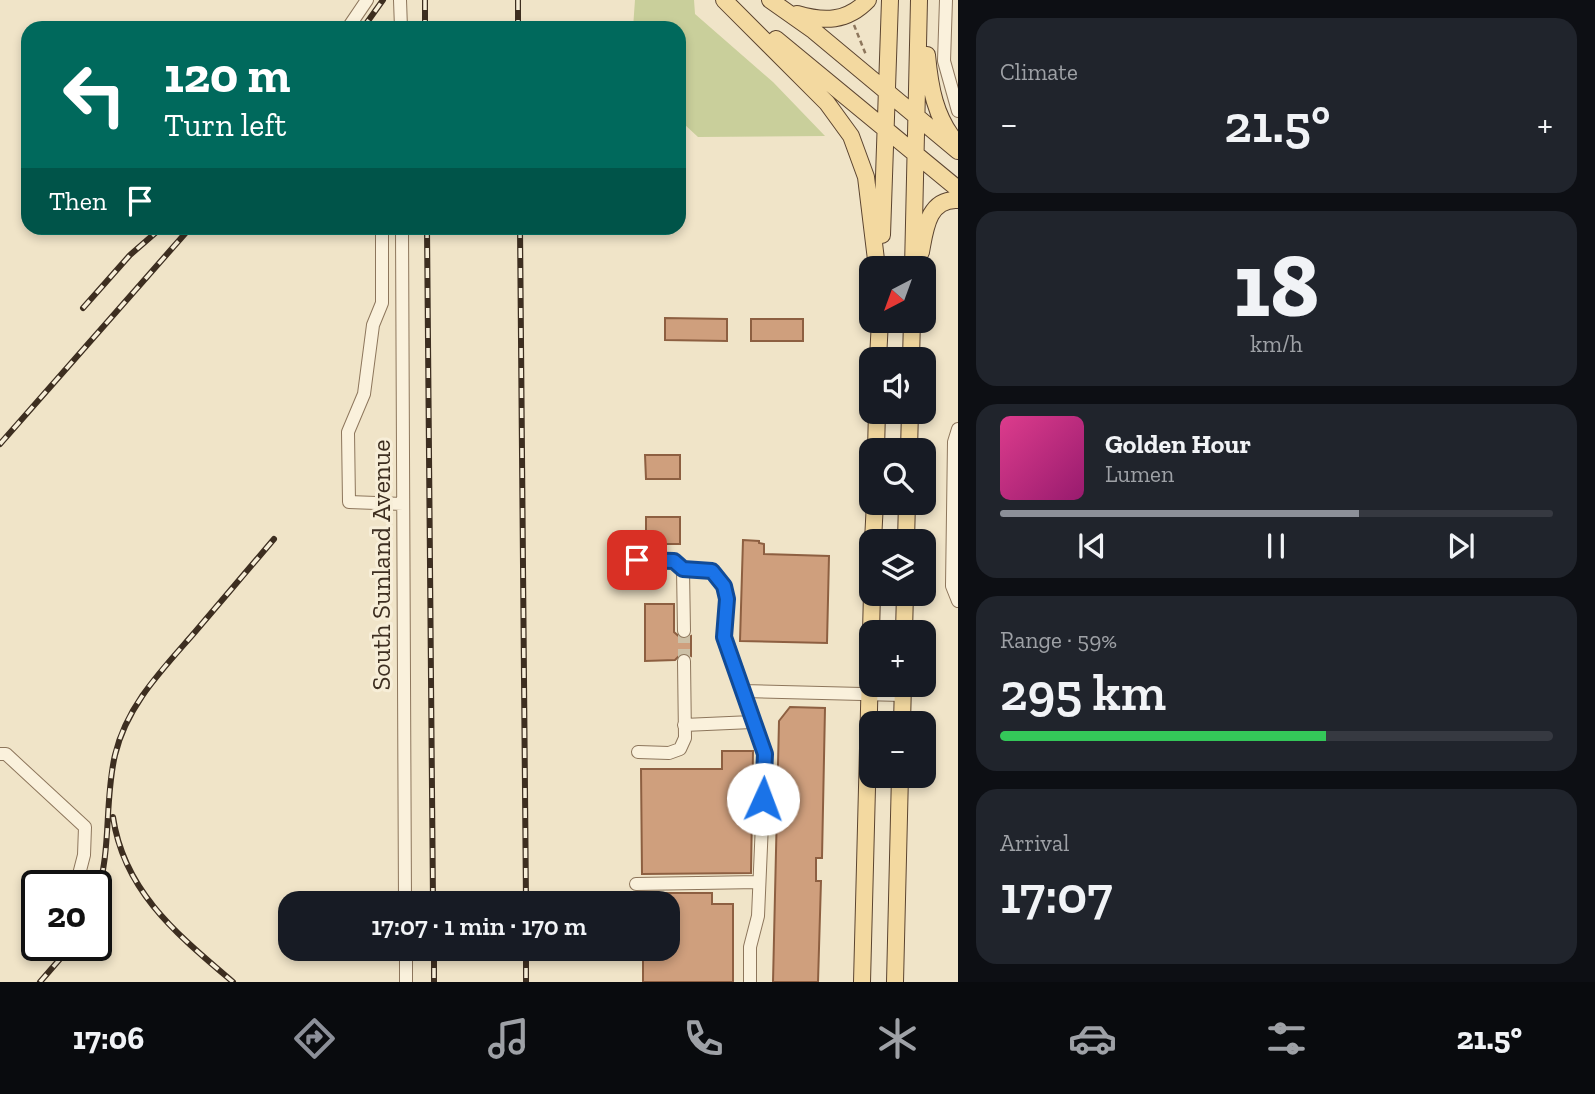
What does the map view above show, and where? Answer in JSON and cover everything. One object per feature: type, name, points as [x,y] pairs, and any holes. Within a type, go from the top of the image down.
[{"type":"main road","points":[[724,0],[827,103],[851,136],[866,177],[877,256]]},
{"type":"main road","points":[[730,0],[958,189]]},
{"type":"main road","points":[[770,0],[888,92],[958,152]]},
{"type":"main road","points":[[787,11],[829,21],[854,12],[868,0]]},
{"type":"main road","points":[[880,256],[890,0]]},
{"type":"main road","points":[[916,256],[921,0]]},
{"type":"main road","points":[[921,0],[930,87],[941,120],[958,144]]},
{"type":"main road","points":[[919,256],[929,217],[946,201],[958,200]]},
{"type":"main road","points":[[862,982],[869,697]]},
{"type":"main road","points":[[895,981],[900,788]]},
{"type":"street","points":[[353,21],[367,0]]},
{"type":"street","points":[[400,0],[401,21]]},
{"type":"street","points":[[946,0],[944,61],[958,111]]},
{"type":"street","points":[[382,235],[382,303],[373,325],[364,394],[348,432],[349,502],[403,504]]},
{"type":"street","name":"South Sunland Avenue","points":[[402,235],[405,891]]},
{"type":"street","points":[[958,429],[954,442],[952,586],[958,601]]},
{"type":"street","points":[[637,560],[674,561],[683,569],[712,571],[724,586],[727,599],[724,637],[751,722],[765,754],[758,916],[750,947],[750,982]]},
{"type":"street","points":[[683,569],[684,631]]},
{"type":"street","points":[[638,752],[670,753],[680,748],[685,738],[684,661]]},
{"type":"street","points":[[741,691],[859,695]]},
{"type":"street","points":[[684,726],[751,722]]},
{"type":"street","points":[[0,754],[6,754],[85,827],[84,855],[80,870]]},
{"type":"street","points":[[636,884],[759,882]]},
{"type":"street","points":[[405,961],[406,982]]},
{"type":"path","points":[[853,22],[869,62]]},
{"type":"green space","points":[[635,0],[694,0],[695,14],[773,82],[825,136],[698,137],[686,126],[686,21],[634,21]]},
{"type":"building","points":[[665,318],[727,319],[727,341],[665,340]]},
{"type":"building","points":[[751,319],[803,319],[803,341],[751,341]]},
{"type":"building","points":[[645,455],[680,455],[680,479],[646,479]]},
{"type":"building","points":[[646,517],[680,517],[680,544],[646,544]]},
{"type":"building","points":[[743,540],[764,544],[764,554],[829,556],[827,643],[740,641]]},
{"type":"building","points":[[645,604],[674,604],[674,632],[683,640],[691,636],[691,656],[683,652],[675,660],[645,661]]},
{"type":"building","points":[[790,707],[825,708],[822,858],[816,858],[816,881],[821,881],[818,982],[773,982],[779,721]]},
{"type":"building","points":[[722,751],[753,751],[751,873],[642,874],[641,769],[722,769]]},
{"type":"building","points":[[680,893],[712,893],[712,904],[733,904],[733,982],[643,982],[643,961],[680,961]]},
{"type":"tunnel","points":[[684,631],[684,661]]},
{"type":"railway","points":[[368,21],[383,0]]},
{"type":"railway","points":[[425,0],[425,21]]},
{"type":"railway","points":[[518,0],[518,21]]},
{"type":"railway","points":[[83,308],[130,255],[153,235]]},
{"type":"railway","points":[[0,444],[184,235]]},
{"type":"railway","points":[[427,235],[433,891]]},
{"type":"railway","points":[[520,235],[526,891]]},
{"type":"railway","points":[[103,870],[115,755],[128,720],[158,674],[274,539]]},
{"type":"railway","points":[[113,817],[119,844],[141,890],[174,929],[233,982]]},
{"type":"railway","points":[[40,982],[58,961]]},
{"type":"railway","points":[[434,961],[434,982]]},
{"type":"railway","points":[[526,961],[526,982]]},
{"type":"route","points":[[637,560],[674,561],[683,569],[712,571],[724,586],[727,599],[724,637],[754,730],[765,754],[763,799]]}]
